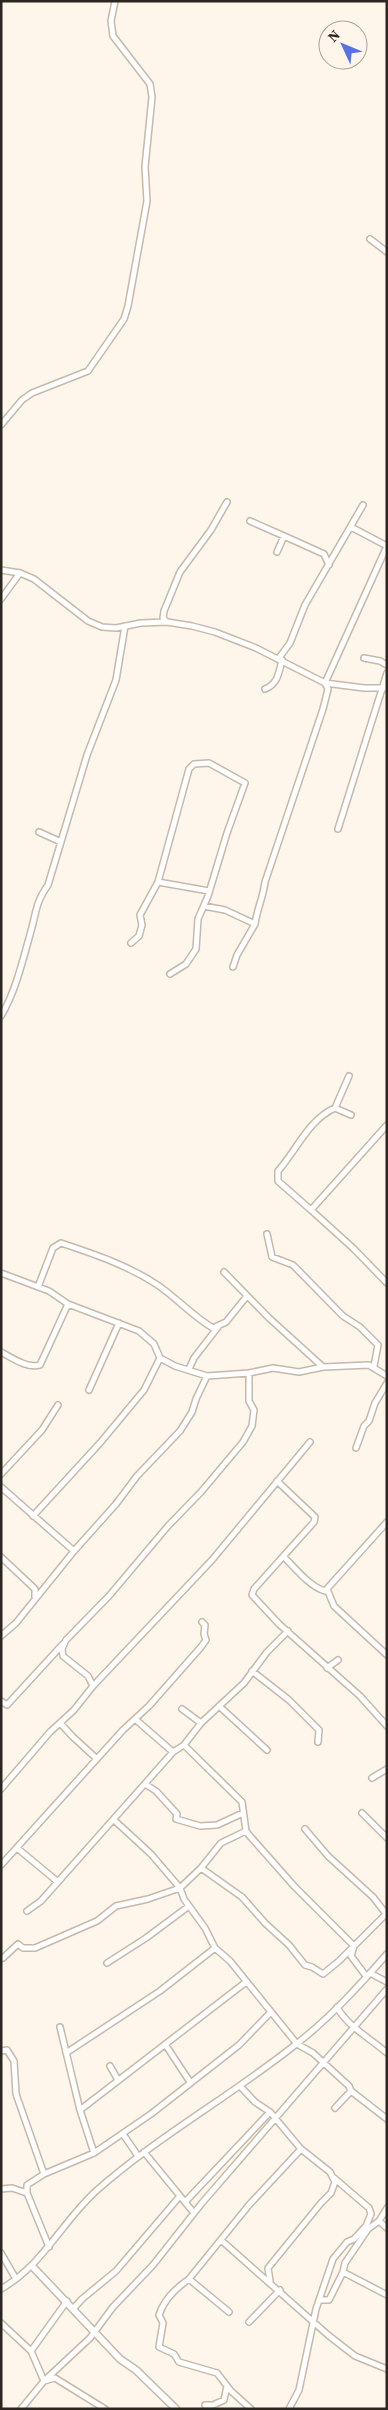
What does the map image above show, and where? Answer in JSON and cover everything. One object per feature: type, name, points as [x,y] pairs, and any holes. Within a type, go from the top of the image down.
[{"type":"street","points":[[1,425],[22,400],[32,393],[88,371],[124,319],[128,306],[147,201],[145,167],[152,97],[150,84],[113,36],[111,21],[115,1]]},
{"type":"street","points":[[370,239],[387,252]]},
{"type":"street","points":[[167,622],[163,618],[164,611],[180,572],[211,530],[227,502]]},
{"type":"street","points":[[265,689],[270,687],[277,679],[280,659],[290,642],[306,605],[362,506]]},
{"type":"street","points":[[250,522],[324,554],[328,559],[329,565]]},
{"type":"street","points":[[233,967],[237,955],[255,924],[257,908],[263,899],[266,882],[323,709],[328,689],[325,683],[387,546],[351,526]]},
{"type":"street","points":[[276,552],[284,536]]},
{"type":"street","points":[[1,570],[20,573],[42,584],[88,620],[108,628],[167,622],[215,632],[280,659],[300,672],[325,683],[384,688]]},
{"type":"street","points":[[1,599],[20,573]]},
{"type":"street","points":[[1,1016],[8,1004],[27,946],[38,900],[48,884],[87,755],[116,680],[125,626]]},
{"type":"street","points":[[364,658],[380,661],[387,665]]},
{"type":"street","points":[[338,829],[384,688],[387,673]]},
{"type":"street","points":[[131,944],[139,936],[142,925],[140,915],[158,882],[189,769],[194,764],[209,763],[245,783],[204,906],[198,918],[196,949],[186,964],[170,974]]},
{"type":"street","points":[[39,832],[61,842]]},
{"type":"street","points":[[158,882],[209,891]]},
{"type":"street","points":[[204,906],[225,910],[255,924]]},
{"type":"street","points":[[349,1076],[335,1108],[324,1113],[276,1174],[278,1181],[353,1248],[387,1283]]},
{"type":"street","points":[[335,1108],[351,1115]]},
{"type":"street","points":[[311,1210],[387,1125]]},
{"type":"street","points":[[267,1234],[272,1257],[293,1265],[343,1316],[360,1327],[378,1345],[374,1366]]},
{"type":"street","points":[[38,1287],[53,1248],[61,1243],[131,1269],[163,1290],[202,1322],[213,1328],[218,1327]]},
{"type":"street","points":[[224,1272],[323,1367]]},
{"type":"street","points":[[1,1273],[38,1287],[68,1304],[145,1335],[154,1344],[160,1358],[175,1366],[207,1376],[249,1373],[273,1368],[299,1372],[323,1367],[374,1366],[387,1376]]},
{"type":"street","points":[[188,1369],[194,1358],[218,1327],[226,1322],[247,1296]]},
{"type":"street","points":[[1,1352],[26,1364],[40,1365],[68,1304]]},
{"type":"street","points":[[89,1390],[119,1323]]},
{"type":"street","points":[[33,1516],[100,1443],[144,1390],[160,1358]]},
{"type":"street","points":[[1,1701],[7,1705],[109,1596],[163,1531],[201,1492],[243,1442],[252,1426],[254,1410],[250,1400],[249,1373]]},
{"type":"street","points":[[1,1636],[16,1623],[143,1469],[180,1431],[192,1412],[207,1376]]},
{"type":"street","points":[[356,1448],[364,1426],[369,1421],[375,1403],[387,1383]]},
{"type":"street","points":[[1,1474],[42,1430],[58,1405]]},
{"type":"street","points":[[1,1789],[50,1732],[61,1724],[93,1686],[212,1560],[310,1442]]},
{"type":"street","points":[[277,1481],[315,1517],[314,1522],[251,1592],[288,1631],[360,1696],[387,1726]]},
{"type":"street","points":[[1,1487],[74,1551]]},
{"type":"street","points":[[284,1557],[319,1589],[325,1591],[387,1522]]},
{"type":"street","points":[[1,1557],[35,1589],[35,1598]]},
{"type":"street","points":[[326,1589],[334,1606],[387,1655]]},
{"type":"street","points":[[1,1865],[97,1758],[205,1643],[206,1625],[202,1622]]},
{"type":"street","points":[[27,1911],[41,1901],[173,1752],[184,1745],[201,1724],[244,1682],[288,1631]]},
{"type":"street","points":[[64,1644],[63,1656],[88,1676],[93,1686]]},
{"type":"street","points":[[327,1668],[338,1660]]},
{"type":"street","points":[[252,1671],[289,1700],[319,1730],[318,1742]]},
{"type":"street","points":[[219,1706],[267,1750]]},
{"type":"street","points":[[182,1709],[201,1724]]},
{"type":"street","points":[[135,1719],[173,1752]]},
{"type":"street","points":[[61,1724],[97,1758]]},
{"type":"street","points":[[184,1745],[240,1799],[244,1805],[243,1814],[246,1831],[294,1886],[354,1946]]},
{"type":"street","points":[[372,1778],[387,1769]]},
{"type":"street","points":[[145,1784],[156,1791],[178,1814],[176,1819],[200,1826],[217,1825],[243,1814]]},
{"type":"street","points":[[362,1813],[387,1838]]},
{"type":"street","points":[[114,1820],[151,1854],[180,1888],[215,1948],[230,1961],[270,2013],[297,2044],[313,2053],[349,2086],[351,2091],[387,2119]]},
{"type":"street","points":[[201,1868],[233,1885],[290,1945],[305,1965],[323,1974],[386,1914],[373,1897],[328,1856],[305,1829]]},
{"type":"street","points":[[2,1958],[18,1944],[24,1948],[38,1947],[97,1921],[116,1906],[148,1899],[180,1888],[201,1868],[221,1843],[246,1831]]},
{"type":"street","points":[[16,1848],[58,1882]]},
{"type":"street","points":[[107,1963],[189,1906]]},
{"type":"street","points":[[354,1946],[352,1956],[368,1974],[387,1982]]},
{"type":"street","points":[[66,2053],[160,1991],[215,1948]]},
{"type":"street","points":[[1,2289],[32,2266],[95,2192],[138,2156],[240,2086],[297,2044],[337,2007],[387,1954]]},
{"type":"street","points":[[80,2110],[246,1982]]},
{"type":"street","points":[[21,2409],[27,2406],[44,2381],[95,2332],[113,2307],[153,2266],[194,2213],[387,1989]]},
{"type":"street","points":[[337,2007],[343,2019],[387,2052]]},
{"type":"street","points":[[49,2246],[27,2193],[27,2185],[44,2174],[94,2153],[123,2134],[240,2044],[270,2013]]},
{"type":"street","points":[[60,2027],[80,2110],[94,2153]]},
{"type":"street","points":[[165,2044],[190,2082]]},
{"type":"street","points":[[1,2051],[8,2050],[13,2056],[16,2094],[44,2174]]},
{"type":"street","points":[[110,2066],[118,2080]]},
{"type":"street","points":[[240,2086],[255,2102],[270,2112],[301,2149],[369,2208],[387,2228]]},
{"type":"street","points":[[335,2108],[351,2091]]},
{"type":"street","points":[[186,2202],[270,2112]]},
{"type":"street","points":[[123,2134],[138,2156]]},
{"type":"street","points":[[251,2409],[217,2374],[179,2362],[174,2354],[159,2347],[163,2324],[159,2315],[161,2306],[180,2285],[189,2279],[249,2205],[301,2149]]},
{"type":"street","points":[[144,2152],[194,2213]]},
{"type":"street","points":[[270,2281],[268,2268],[331,2193],[334,2178]]},
{"type":"street","points":[[1,2189],[12,2188],[27,2193]]},
{"type":"street","points":[[74,2308],[82,2298],[116,2272],[180,2196]]},
{"type":"street","points":[[288,2409],[298,2390],[314,2321],[333,2259],[366,2226],[371,2214],[369,2208]]},
{"type":"street","points":[[320,2300],[328,2300],[333,2295],[337,2280],[368,2229],[380,2219],[387,2208]]},
{"type":"street","points":[[221,2240],[261,2276],[280,2290],[299,2311],[314,2321],[355,2356],[387,2369]]},
{"type":"street","points":[[1,2252],[16,2279]]},
{"type":"street","points":[[32,2266],[74,2308],[120,2359],[136,2370],[176,2409]]},
{"type":"street","points":[[331,2269],[343,2270],[387,2295]]},
{"type":"street","points":[[189,2279],[229,2312]]},
{"type":"street","points":[[249,2322],[280,2290]]},
{"type":"street","points":[[32,2350],[67,2301]]},
{"type":"street","points":[[1,2323],[32,2350],[44,2381]]},
{"type":"street","points":[[44,2381],[56,2378],[105,2409]]},
{"type":"street","points":[[205,2405],[213,2405],[224,2400],[227,2386]]}]
